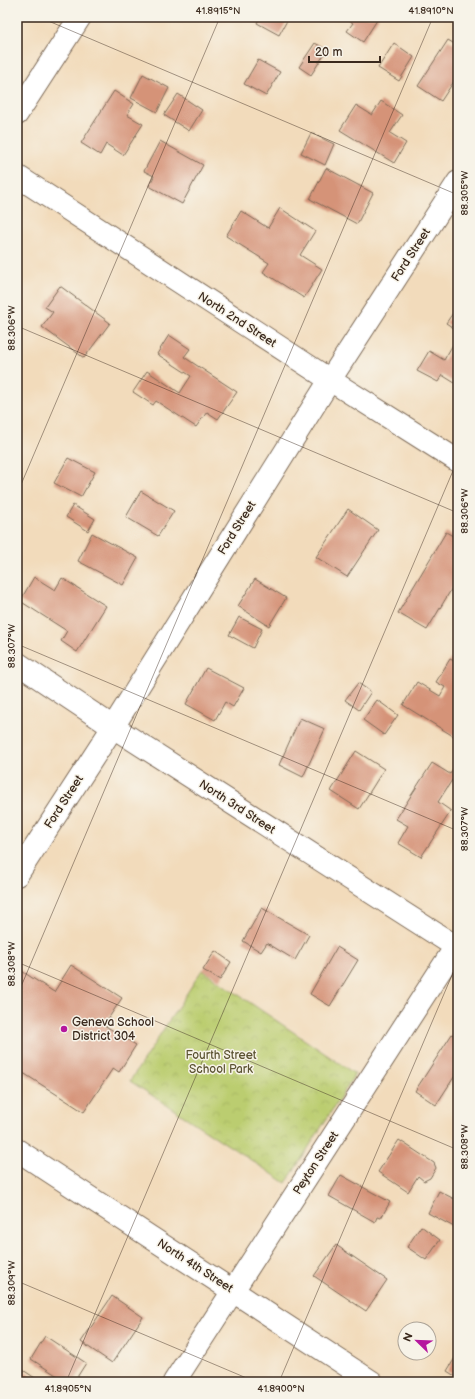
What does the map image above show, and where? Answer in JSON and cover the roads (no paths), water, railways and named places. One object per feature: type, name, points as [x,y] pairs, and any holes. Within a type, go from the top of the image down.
[{"type":"street","points":[[17,114],[80,17]]},
{"type":"street","name":"North 2nd Street","points":[[17,176],[458,462]]},
{"type":"street","name":"Ford Street","points":[[17,875],[113,727],[330,380],[458,182]]},
{"type":"street","name":"North 3rd Street","points":[[17,663],[113,727],[457,946]]},
{"type":"street","name":"Peyton Street","points":[[174,1382],[457,946]]},
{"type":"street","name":"North 4th Street","points":[[17,1150],[372,1382]]},
{"type":"place","name":"Geneva School District 304","points":[[64,1029]]},
{"type":"park label","name":"Fourth Street School Park","points":[[221,1062]]}]
